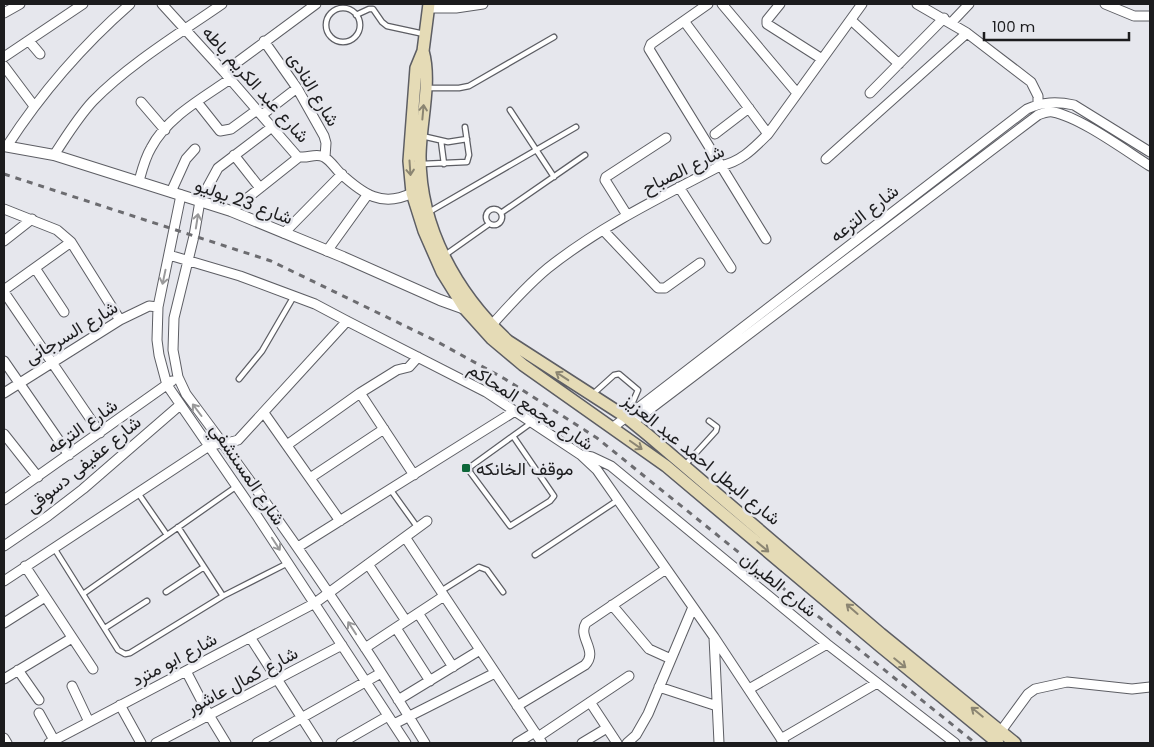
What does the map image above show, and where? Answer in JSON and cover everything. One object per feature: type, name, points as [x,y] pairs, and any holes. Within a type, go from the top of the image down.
[{"type":"main road","name":"شارع البطل احمد عبد العزيز","points":[[429,6],[423,51],[416,68],[409,160],[412,193],[424,231],[442,272],[465,309],[488,328],[629,420],[685,465],[881,634],[1015,743]]},
{"type":"main road","name":"شارع البطل احمد عبد العزيز","points":[[423,51],[426,68],[420,164],[428,212],[444,256],[455,278],[488,328],[492,339],[524,365],[666,466],[998,743]]},
{"type":"street","points":[[4,13],[20,4]]},
{"type":"street","points":[[4,57],[83,4]]},
{"type":"street","points":[[5,146],[34,106],[79,52],[130,4]]},
{"type":"street","name":"شارع عبد الكريم باطه","points":[[162,4],[299,157],[317,155],[325,157],[342,174],[375,198],[392,200],[412,193]]},
{"type":"street","points":[[54,155],[92,102],[118,78],[222,4]]},
{"type":"street","points":[[139,181],[151,148],[165,130],[264,41],[316,4]]},
{"type":"street","points":[[429,6],[456,8],[483,4]]},
{"type":"street","points":[[708,4],[651,44],[648,49],[766,239]]},
{"type":"street","points":[[722,4],[797,93]]},
{"type":"street","points":[[780,4],[767,20],[767,24],[822,59]]},
{"type":"street","name":"شارع الصباح","points":[[488,328],[519,294],[548,268],[603,230],[679,187],[720,166],[732,164],[743,157],[768,134],[862,4]]},
{"type":"street","points":[[917,4],[967,33],[1031,82],[1035,89],[1038,104]]},
{"type":"street","points":[[870,93],[947,20],[969,4]]},
{"type":"street","points":[[1105,4],[1134,16],[1150,16]]},
{"type":"street","points":[[851,20],[899,64]]},
{"type":"street","points":[[684,21],[768,134]]},
{"type":"street","points":[[826,159],[967,33]]},
{"type":"street","points":[[29,41],[40,54]]},
{"type":"street","name":"شارع النادى","points":[[264,41],[297,88],[324,136],[326,143],[325,157]]},
{"type":"street","points":[[4,66],[34,106]]},
{"type":"street","points":[[197,102],[220,131],[231,129],[297,88]]},
{"type":"street","points":[[141,102],[165,130]]},
{"type":"street","name":"شارع الترعه","points":[[629,420],[1027,109],[1038,104],[1050,102],[1074,105],[1150,152]]},
{"type":"street","points":[[715,134],[749,108]]},
{"type":"street","name":"شارع الترعه","points":[[612,428],[629,420],[1038,115],[1054,112],[1078,121],[1150,166]]},
{"type":"street","name":"شارع المستشفي","points":[[272,126],[218,168],[200,201],[194,236],[174,318],[173,350],[178,376],[186,394],[329,592],[425,743]]},
{"type":"street","points":[[627,215],[605,180],[607,175],[666,138]]},
{"type":"street","name":"شارع 23 يوليو","points":[[5,146],[54,155],[231,211],[465,309]]},
{"type":"street","name":"شارع المستشفي","points":[[195,149],[186,159],[176,194],[169,254],[158,307],[157,340],[167,384],[315,602],[406,743]]},
{"type":"street","points":[[234,156],[260,188]]},
{"type":"street","points":[[231,211],[299,157]]},
{"type":"street","points":[[284,233],[342,174]]},
{"type":"street","points":[[679,187],[731,268]]},
{"type":"street","points":[[327,251],[368,194]]},
{"type":"street","points":[[4,209],[57,230],[71,242],[120,320]]},
{"type":"street","points":[[4,241],[32,219]]},
{"type":"street","points":[[603,230],[658,288],[665,288],[700,263]]},
{"type":"street","points":[[71,242],[4,291],[100,433]]},
{"type":"street","name":"شارع مجمع المحاكم","points":[[169,254],[240,276],[315,304],[486,392],[581,455],[597,470],[714,637],[782,741]]},
{"type":"street","points":[[35,268],[64,312]]},
{"type":"street","name":"شارع السرجانى","points":[[4,393],[120,320],[150,306],[158,307]]},
{"type":"street","points":[[4,581],[209,446],[229,444],[238,440],[347,321]]},
{"type":"street","points":[[287,445],[397,370],[409,367],[418,357]]},
{"type":"street","points":[[4,361],[69,455]]},
{"type":"street","name":"شارع الترعه","points":[[4,500],[178,376]]},
{"type":"street","points":[[360,394],[414,475]]},
{"type":"street","name":"شارع عفيفى دسوقى","points":[[4,546],[83,489],[180,405]]},
{"type":"street","points":[[298,547],[515,411]]},
{"type":"street","points":[[264,413],[340,521]]},
{"type":"street","points":[[310,478],[384,428]]},
{"type":"street","points":[[4,434],[38,476]]},
{"type":"street","name":"شارع الطيران","points":[[581,455],[597,459],[611,466],[827,644],[954,743]]},
{"type":"street","name":"شارع ابو مترد","points":[[51,742],[315,602],[427,521]]},
{"type":"street","points":[[405,537],[538,738]]},
{"type":"street","points":[[368,564],[406,621]]},
{"type":"street","points":[[25,566],[93,669]]},
{"type":"street","points":[[517,706],[588,662],[590,650],[583,632],[584,626],[666,569]]},
{"type":"street","points":[[365,648],[418,613],[443,593]]},
{"type":"street","points":[[4,623],[45,597]]},
{"type":"street","points":[[612,606],[649,649],[671,659]]},
{"type":"street","points":[[627,743],[642,725],[693,607]]},
{"type":"street","points":[[418,613],[452,667]]},
{"type":"street","points":[[396,628],[430,680]]},
{"type":"street","points":[[250,637],[318,743]]},
{"type":"street","points":[[714,637],[719,743]]},
{"type":"street","points":[[4,679],[72,638]]},
{"type":"street","points":[[749,689],[827,644]]},
{"type":"street","name":"شارع كمال عاشور","points":[[156,743],[342,645]]},
{"type":"street","points":[[398,700],[480,650]]},
{"type":"street","points":[[18,670],[39,700]]},
{"type":"street","points":[[186,671],[226,743]]},
{"type":"street","points":[[257,743],[381,673]]},
{"type":"street","points":[[394,724],[495,673]]},
{"type":"street","points":[[517,743],[538,738],[629,676]]},
{"type":"street","points":[[782,741],[876,682]]},
{"type":"street","points":[[1000,731],[1028,694],[1035,689],[1067,682],[1132,689],[1150,687]]},
{"type":"street","points":[[72,686],[89,722]]},
{"type":"street","points":[[659,687],[717,706]]},
{"type":"street","points":[[590,702],[617,743]]},
{"type":"street","points":[[120,705],[141,743]]},
{"type":"street","points":[[40,713],[51,742]]},
{"type":"street","points":[[341,743],[388,716]]},
{"type":"street","points":[[582,743],[607,728]]},
{"type":"street","points":[[4,738],[7,743]]},
{"type":"lane","points":[[344,8],[356,15],[360,23],[356,36],[343,42],[331,38],[326,25],[331,12],[344,8]]},
{"type":"lane","points":[[356,15],[369,9],[374,9],[382,22],[387,26],[425,34]]},
{"type":"lane","points":[[425,88],[459,88],[470,86],[554,37]]},
{"type":"lane","points":[[510,110],[554,177]]},
{"type":"lane","points":[[420,164],[464,163],[468,160],[465,127]]},
{"type":"lane","points":[[428,212],[576,127]]},
{"type":"lane","points":[[421,136],[441,141],[467,139]]},
{"type":"lane","points":[[441,141],[444,164]]},
{"type":"lane","points":[[500,213],[585,155]]},
{"type":"lane","points":[[444,256],[489,224],[498,224],[502,219],[500,213],[495,210],[489,211],[486,216],[489,224]]},
{"type":"lane","points":[[239,379],[262,351],[294,296]]},
{"type":"lane","points":[[592,395],[614,374],[619,374],[638,390],[629,420]]},
{"type":"lane","points":[[685,465],[716,432],[716,427],[709,421]]},
{"type":"lane","points":[[514,436],[554,496],[550,501],[510,526],[469,469],[532,422]]},
{"type":"lane","points":[[83,594],[237,486]]},
{"type":"lane","points":[[390,490],[418,528]]},
{"type":"lane","points":[[138,493],[167,535]]},
{"type":"lane","points":[[535,555],[618,500]]},
{"type":"lane","points":[[178,527],[223,596]]},
{"type":"lane","points":[[54,548],[118,650],[128,654],[223,596],[288,563]]},
{"type":"lane","points":[[166,592],[204,567]]},
{"type":"lane","points":[[443,593],[476,568],[482,567],[487,570],[503,592]]},
{"type":"lane","points":[[104,628],[147,601]]},
{"type":"railway","points":[[4,174],[271,261],[434,340],[505,379],[597,438],[975,743]]},
{"type":"place","name":"موقف الخانكه","points":[[466,468]]}]
